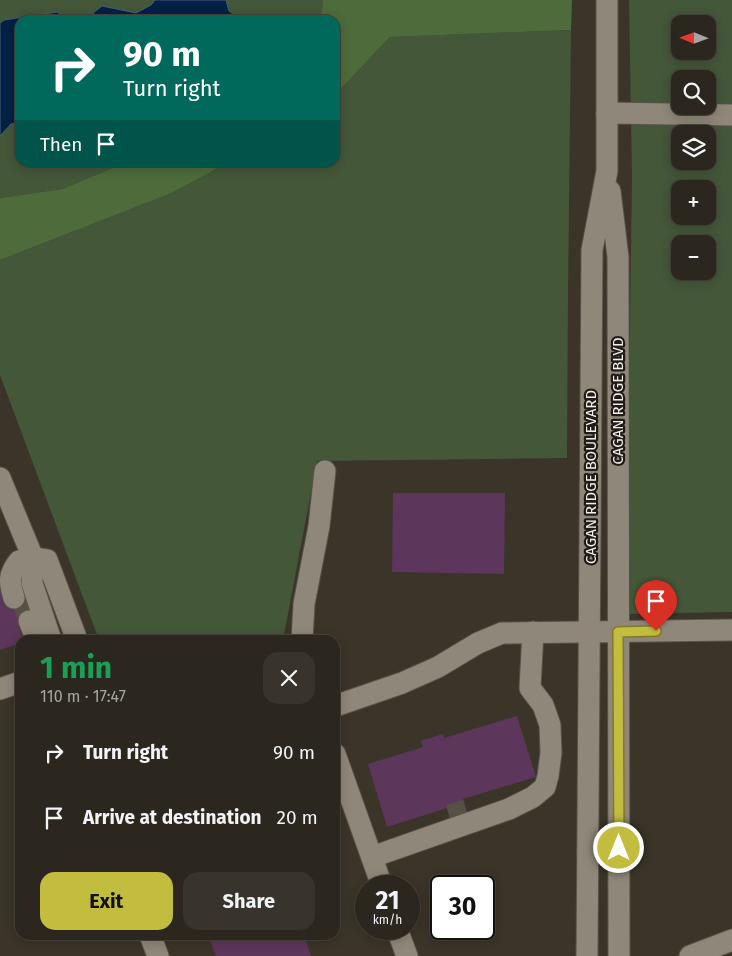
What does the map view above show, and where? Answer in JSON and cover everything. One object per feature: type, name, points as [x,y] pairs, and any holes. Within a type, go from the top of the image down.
[{"type":"street","name":"CAGAN RIDGE BOULEVARD","points":[[587,956],[592,250],[607,171],[607,0]]},
{"type":"street","points":[[607,113],[732,114]]},
{"type":"street","name":"CAGAN RIDGE BLVD","points":[[607,171],[618,258],[618,632]]},
{"type":"street","points":[[302,635],[304,604],[319,526],[325,471]]},
{"type":"street","points":[[0,478],[33,558],[32,582],[50,635]]},
{"type":"street","points":[[18,597],[9,583],[14,567],[19,561],[33,558],[47,560],[75,635]]},
{"type":"street","points":[[340,704],[402,683],[438,667],[478,644],[502,634],[732,630]]},
{"type":"street","points":[[372,857],[499,812],[533,797],[545,787],[551,754],[550,725],[543,705],[530,688],[533,632]]},
{"type":"street","points":[[618,632],[619,956]]},
{"type":"street","points":[[0,689],[15,684]]},
{"type":"street","points":[[340,768],[378,875]]},
{"type":"street","points":[[431,836],[438,821],[442,818],[480,807],[499,812]]},
{"type":"street","points":[[152,940],[158,956]]},
{"type":"street","points":[[401,940],[407,956]]},
{"type":"street","points":[[690,956],[732,940]]},
{"type":"green space","points":[[0,0],[155,0],[151,5],[136,13],[102,6],[93,15],[62,15],[57,12],[37,15],[15,15],[15,18],[4,20],[0,23]]},
{"type":"green space","points":[[226,0],[323,0],[320,15],[234,15],[229,11]]},
{"type":"green space","points":[[323,0],[572,0],[571,30],[390,37],[340,90],[340,15],[320,15]]},
{"type":"green space","points":[[629,0],[732,0],[732,612],[626,614],[632,177]]},
{"type":"green space","points":[[571,30],[567,458],[317,461],[284,635],[97,635],[0,375],[0,260],[172,193],[220,167],[340,167],[340,90],[390,37]]},
{"type":"green space","points":[[11,124],[15,124],[15,167],[115,167],[62,189],[0,198],[0,136]]},
{"type":"green space","points":[[115,167],[220,167],[172,193],[0,260],[0,198],[62,189]]},
{"type":"water","points":[[155,0],[226,0],[229,11],[234,15],[92,15],[102,6],[136,13],[151,5]]},
{"type":"water","points":[[57,12],[62,15],[37,15]]},
{"type":"water","points":[[15,18],[15,124],[11,124],[0,136],[0,23],[4,20]]},
{"type":"building","points":[[393,493],[505,493],[504,574],[392,572]]},
{"type":"building","points":[[0,576],[9,600],[26,594],[34,619],[18,625],[21,635],[15,635],[15,645],[0,650]]},
{"type":"building","points":[[517,716],[536,777],[463,799],[469,817],[451,823],[447,808],[387,827],[368,764],[423,747],[421,741],[443,734],[444,738]]},
{"type":"building","points":[[210,940],[306,940],[311,956],[216,956]]},
{"type":"tunnel","points":[[21,596],[29,621]]},
{"type":"tunnel","points":[[449,815],[466,810]]},
{"type":"route","points":[[619,848],[618,632],[656,631]]}]
